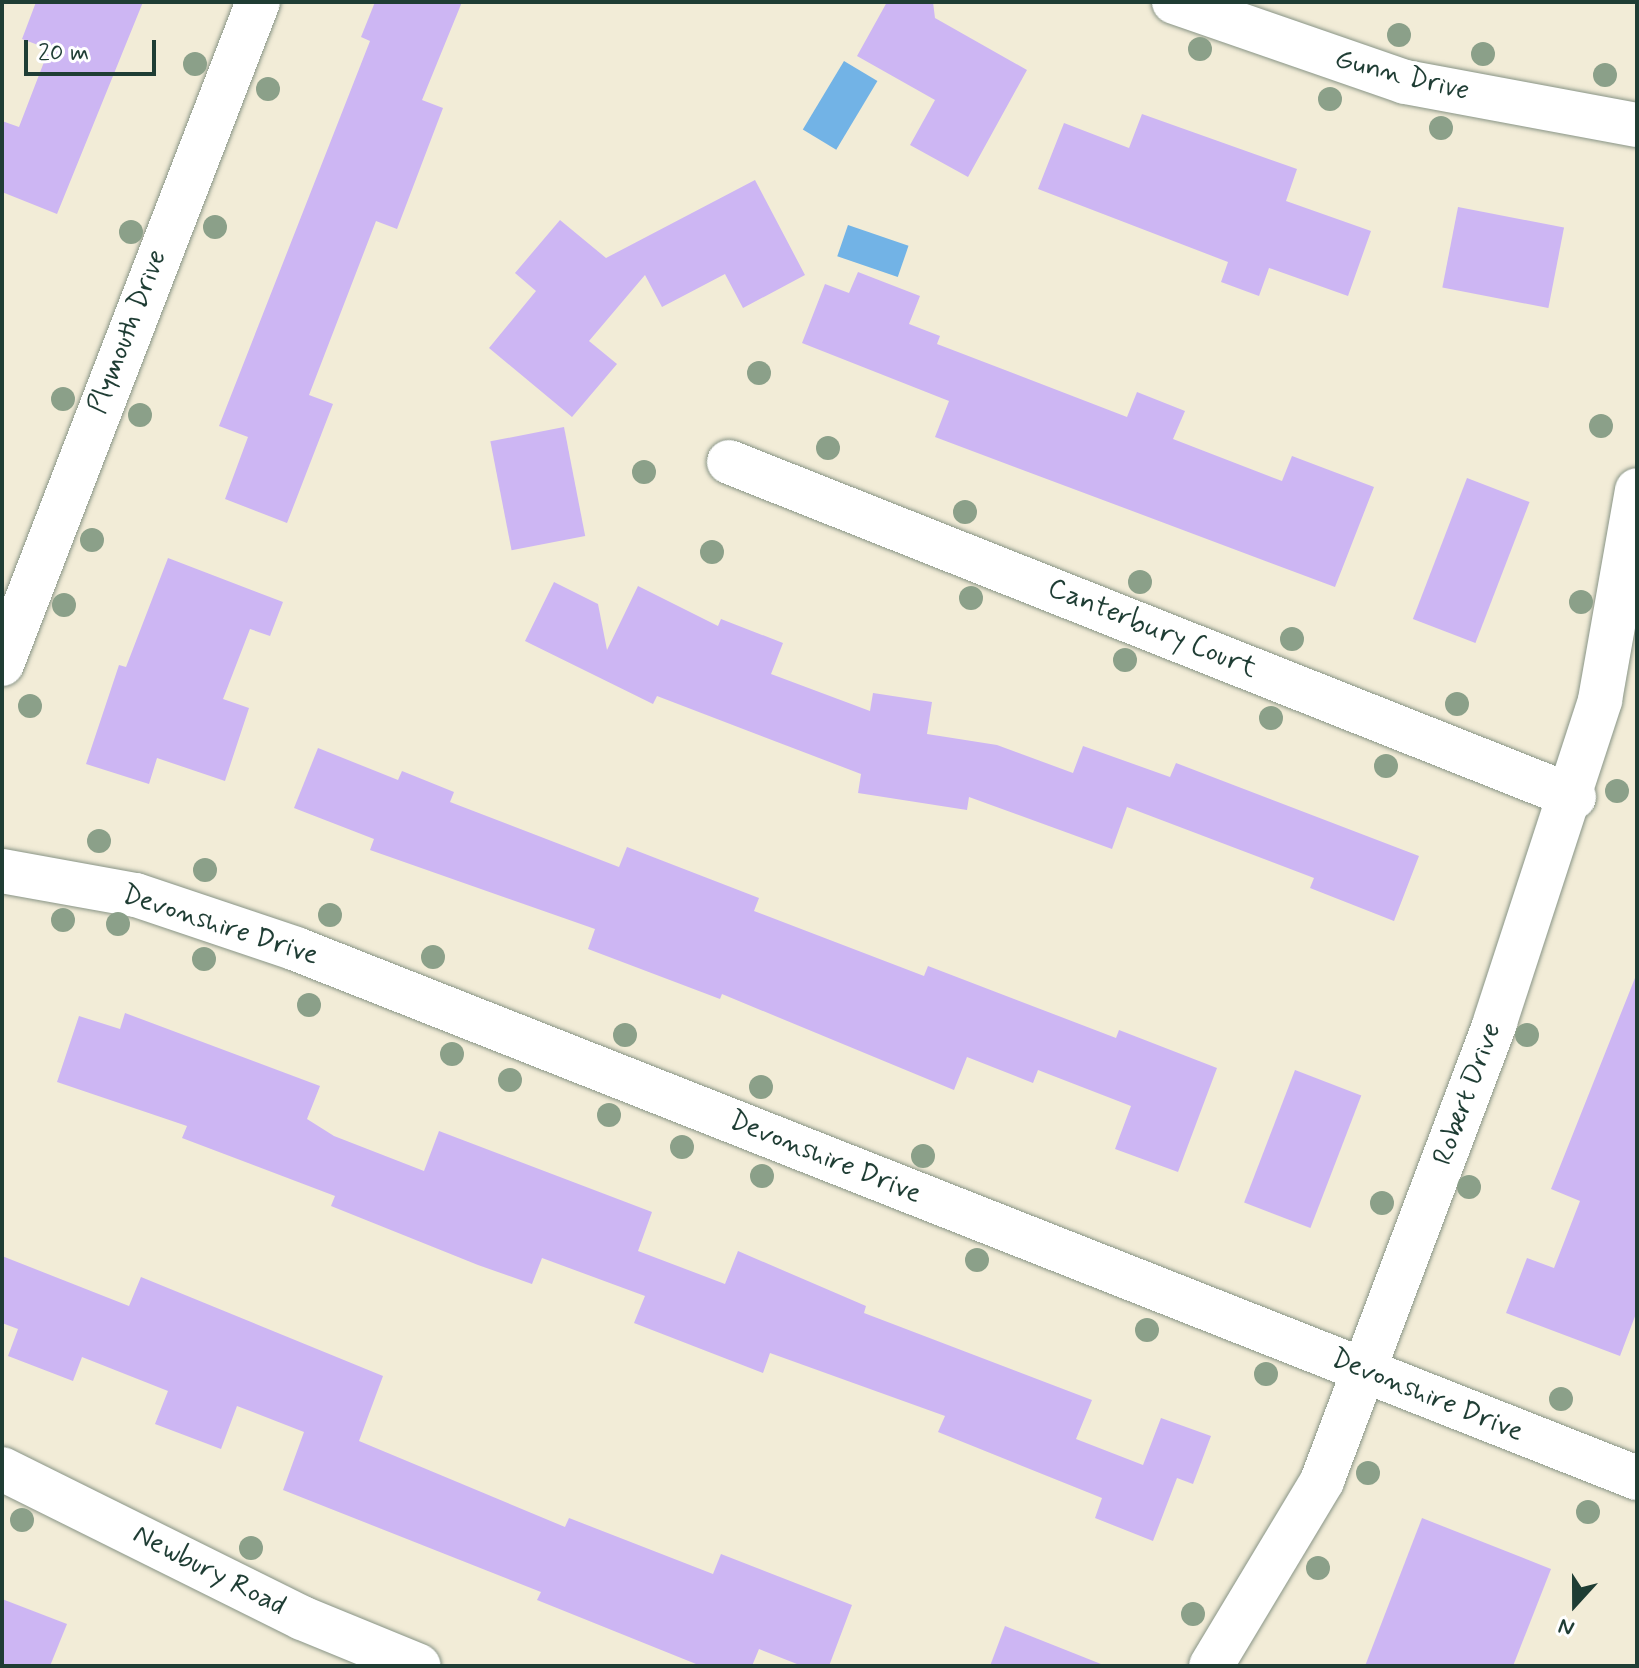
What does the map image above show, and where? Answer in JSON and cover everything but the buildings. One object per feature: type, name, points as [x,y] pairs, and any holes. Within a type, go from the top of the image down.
[{"type":"street","name":"Plymouth Drive","points":[[2,664],[258,2]]},
{"type":"street","name":"Gunn Drive","points":[[1174,2],[1405,82],[1637,125]]},
{"type":"street","name":"Canterbury Court","points":[[729,462],[1574,797]]},
{"type":"street","name":"Robert Drive","points":[[1211,1666],[1295,1535],[1364,1371],[1574,797],[1600,700],[1637,490]]},
{"type":"street","name":"Devonshire Drive","points":[[2,871],[136,895],[296,949],[1637,1478]]},
{"type":"street","name":"Newbury Road","points":[[2,1469],[302,1618],[419,1666]]},
{"type":"water","points":[[844,61],[877,81],[836,150],[803,130]]},
{"type":"water","points":[[848,225],[909,246],[898,277],[837,256]]}]
